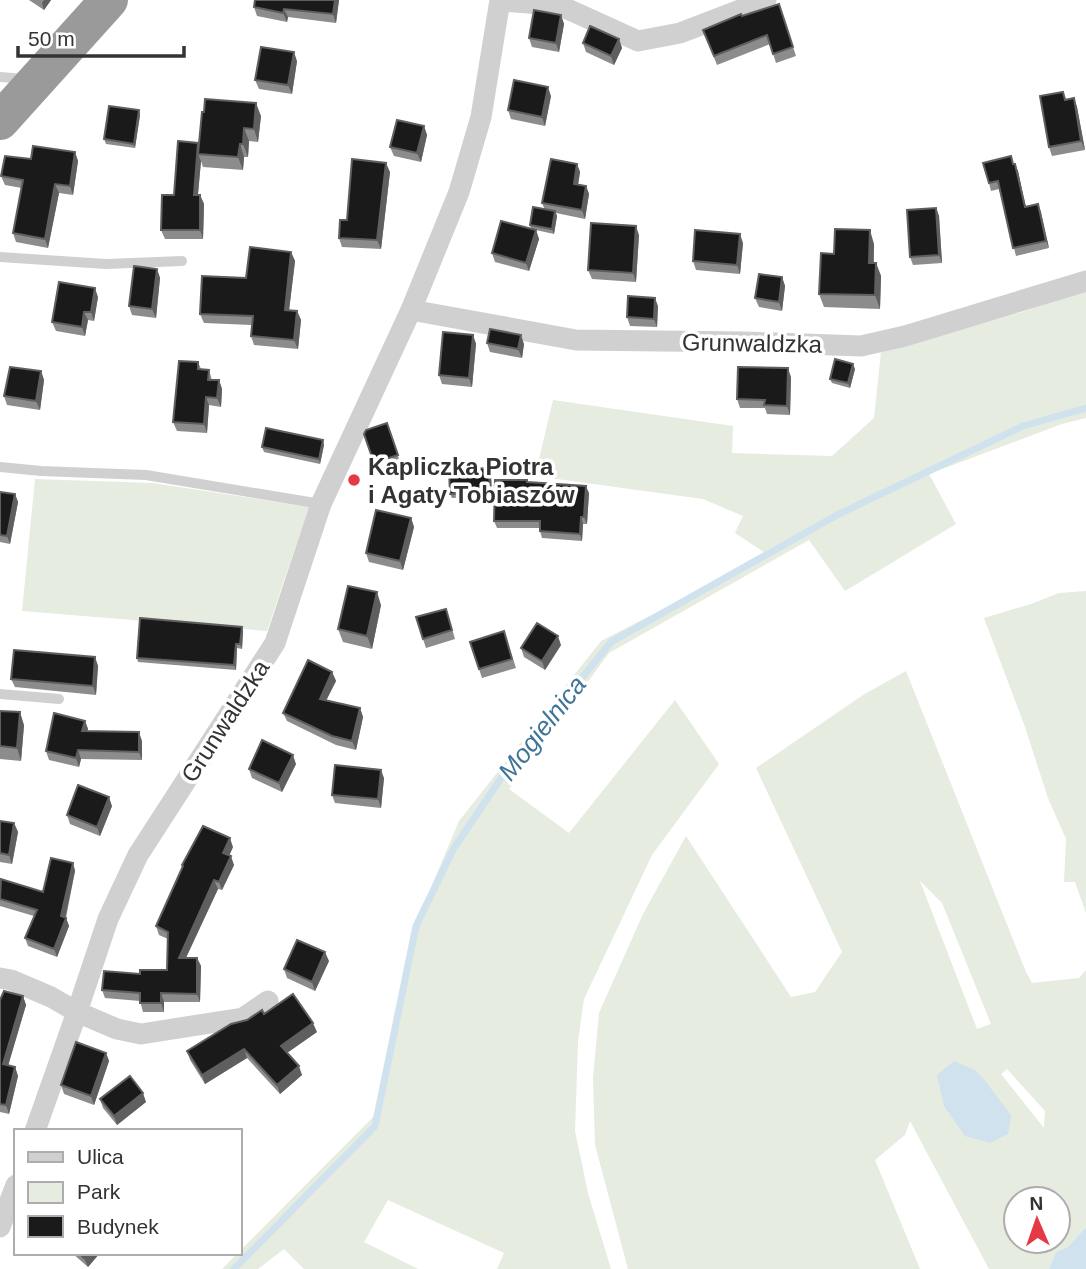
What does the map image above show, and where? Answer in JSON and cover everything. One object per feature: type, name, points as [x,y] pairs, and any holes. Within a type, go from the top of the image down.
[{"type":"highway","points":[[0,121],[18,78],[109,0]]},
{"type":"street","points":[[500,0],[547,2],[638,41],[680,33],[766,0]]},
{"type":"street","name":"Grunwaldzka","points":[[36,1129],[108,919],[138,855],[275,643],[321,504],[411,310],[459,192],[481,117],[500,0]]},
{"type":"street","name":"Grunwaldzka","points":[[411,310],[576,340],[861,346],[905,336],[1086,281]]},
{"type":"street","points":[[0,978],[51,997],[77,1012],[117,1029],[141,1034],[243,1018],[268,1001]]},
{"type":"street","points":[[1,1223],[14,1190]]},
{"type":"lane","points":[[0,257],[106,264],[182,261]]},
{"type":"lane","points":[[0,467],[146,475],[321,504]]},
{"type":"lane","points":[[0,694],[59,699]]},
{"type":"green space","points":[[1086,290],[1086,418],[1062,424],[929,474],[956,524],[845,591],[809,540],[609,653],[509,789],[569,833],[675,700],[719,764],[652,855],[584,999],[578,1041],[575,1131],[588,1193],[611,1269],[497,1269],[504,1253],[388,1200],[364,1242],[418,1269],[304,1269],[284,1249],[258,1269],[222,1269],[236,1255],[242,1255],[242,1249],[376,1114],[412,933],[459,821],[601,641],[768,555],[735,533],[743,516],[703,499],[535,476],[553,400],[733,426],[732,453],[832,456],[874,418],[881,352],[1022,312]]},
{"type":"green space","points":[[35,479],[153,483],[309,507],[267,631],[22,611]]},
{"type":"green space","points":[[1086,591],[1086,913],[1075,882],[1064,882],[1066,839],[1048,798],[1025,727],[984,618],[1059,593]]},
{"type":"green space","points":[[906,671],[1032,983],[1079,978],[1086,970],[1086,1227],[1072,1243],[1072,1185],[1002,1185],[1002,1255],[1055,1255],[1049,1269],[989,1269],[910,1121],[905,1135],[875,1160],[920,1269],[628,1269],[595,1145],[593,1078],[599,1013],[643,914],[686,836],[791,997],[815,992],[842,952],[756,768],[863,695]],"holes":[[[920,881],[942,903],[991,1024],[977,1029]],[[1007,1069],[1045,1111],[1044,1128],[1001,1074]]]},
{"type":"water","points":[[954,1061],[975,1070],[1011,1115],[1008,1134],[990,1143],[965,1136],[944,1106],[937,1075]]},
{"type":"water","points":[[1086,1227],[1086,1269],[1049,1269],[1055,1255],[1072,1255],[1072,1243]]},
{"type":"building","points":[[255,0],[335,0],[333,14],[284,9],[283,13],[254,7]]},
{"type":"building","points":[[779,4],[793,47],[773,54],[767,35],[714,56],[703,30],[741,14],[742,16]]},
{"type":"building","points":[[534,10],[561,15],[556,43],[529,38]]},
{"type":"building","points":[[590,26],[619,39],[611,56],[583,43]]},
{"type":"building","points":[[261,47],[294,52],[288,85],[255,80]]},
{"type":"building","points":[[514,80],[548,87],[542,117],[508,110]]},
{"type":"building","points":[[1063,92],[1065,100],[1074,98],[1081,141],[1049,147],[1040,96]]},
{"type":"building","points":[[205,99],[256,103],[254,129],[244,128],[243,144],[240,144],[238,157],[198,154]]},
{"type":"building","points":[[109,106],[139,110],[134,144],[104,139]]},
{"type":"building","points":[[397,120],[424,126],[417,153],[390,147]]},
{"type":"building","points":[[178,141],[198,143],[194,195],[200,195],[200,230],[161,230],[162,195],[174,195]]},
{"type":"building","points":[[33,146],[75,152],[70,186],[55,184],[45,239],[13,233],[23,180],[1,176],[5,156],[31,159]]},
{"type":"building","points":[[1011,156],[1025,207],[1038,204],[1046,241],[1013,248],[998,181],[989,183],[983,163]]},
{"type":"building","points":[[352,159],[386,163],[377,240],[339,238],[340,220],[347,220]]},
{"type":"building","points":[[551,159],[577,164],[574,184],[586,186],[582,210],[542,203]]},
{"type":"building","points":[[533,207],[555,211],[552,229],[530,225]]},
{"type":"building","points":[[936,208],[939,255],[910,257],[907,210]]},
{"type":"building","points":[[501,221],[536,230],[526,263],[492,253]]},
{"type":"building","points":[[591,223],[636,226],[633,273],[588,270]]},
{"type":"building","points":[[835,229],[870,230],[869,263],[876,263],[875,295],[819,294],[821,253],[834,254]]},
{"type":"building","points":[[695,230],[740,234],[737,265],[693,261]]},
{"type":"building","points":[[250,247],[291,252],[285,310],[297,311],[294,340],[251,336],[253,316],[200,314],[202,276],[246,278]]},
{"type":"building","points":[[134,266],[157,269],[152,309],[129,306]]},
{"type":"building","points":[[759,274],[782,277],[779,302],[755,298]]},
{"type":"building","points":[[59,282],[95,288],[91,312],[84,312],[82,327],[52,322]]},
{"type":"building","points":[[628,296],[655,298],[654,319],[627,317]]},
{"type":"building","points":[[490,329],[521,335],[518,349],[487,343]]},
{"type":"building","points":[[443,332],[473,335],[469,378],[439,375]]},
{"type":"building","points":[[835,359],[853,364],[848,383],[830,379]]},
{"type":"building","points":[[179,361],[198,362],[198,369],[209,370],[208,380],[219,380],[217,398],[206,397],[204,424],[173,422]]},
{"type":"building","points":[[10,367],[41,371],[36,401],[4,396]]},
{"type":"building","points":[[738,367],[788,368],[787,406],[764,405],[765,400],[737,399]]},
{"type":"building","points":[[387,423],[398,455],[374,463],[364,434],[366,430]]},
{"type":"building","points":[[266,428],[323,440],[319,459],[262,447]]},
{"type":"building","points":[[489,468],[490,493],[450,494],[449,470]]},
{"type":"building","points":[[495,480],[527,480],[586,486],[580,534],[540,531],[540,521],[494,521]]},
{"type":"building","points":[[0,492],[15,494],[7,536],[0,535]]},
{"type":"building","points":[[376,510],[411,518],[400,561],[366,553]]},
{"type":"building","points":[[348,586],[377,592],[367,636],[338,629]]},
{"type":"building","points":[[446,609],[452,630],[423,639],[416,617]]},
{"type":"building","points":[[140,618],[242,627],[240,644],[236,644],[234,665],[137,658]]},
{"type":"building","points":[[537,623],[558,636],[542,661],[521,648]]},
{"type":"building","points":[[504,631],[512,659],[479,669],[470,642]]},
{"type":"building","points":[[14,650],[95,657],[93,686],[11,679]]},
{"type":"building","points":[[308,660],[332,672],[320,699],[360,708],[352,741],[332,736],[283,713]]},
{"type":"building","points":[[0,711],[20,712],[17,748],[0,746]]},
{"type":"building","points":[[54,713],[85,721],[82,731],[139,732],[139,752],[78,750],[76,758],[46,751]]},
{"type":"building","points":[[262,740],[293,755],[279,783],[249,769]]},
{"type":"building","points":[[335,765],[381,770],[378,799],[332,795]]},
{"type":"building","points":[[78,785],[109,797],[97,827],[67,815]]},
{"type":"building","points":[[0,821],[14,823],[9,855],[0,853]]},
{"type":"building","points":[[203,826],[230,838],[223,853],[231,856],[219,882],[214,880],[179,958],[197,958],[197,994],[161,993],[161,1003],[140,1003],[140,993],[102,990],[104,971],[140,974],[140,970],[167,970],[168,932],[156,926],[182,865]]},
{"type":"building","points":[[51,858],[73,863],[61,916],[66,918],[54,949],[25,938],[37,910],[0,899],[1,879],[43,892]]},
{"type":"building","points":[[297,940],[325,952],[312,982],[284,969]]},
{"type":"building","points":[[4,991],[23,996],[3,1064],[15,1067],[6,1105],[0,1104],[0,1000]]},
{"type":"building","points":[[293,994],[313,1023],[281,1046],[299,1066],[277,1085],[244,1049],[202,1075],[187,1051],[231,1024],[247,1020],[262,1010],[264,1014]]},
{"type":"building","points":[[76,1042],[106,1053],[91,1096],[61,1085]]},
{"type":"building","points":[[130,1076],[143,1093],[114,1116],[100,1099]]},
{"type":"waterway","name":"Mogielnica","points":[[234,1269],[375,1126],[416,926],[454,848],[506,771],[611,642],[839,514],[1023,426],[1086,408]]},
{"type":"place","name":"Kapliczka Piotra i Agaty Tobiaszów","points":[[354,480]]}]
